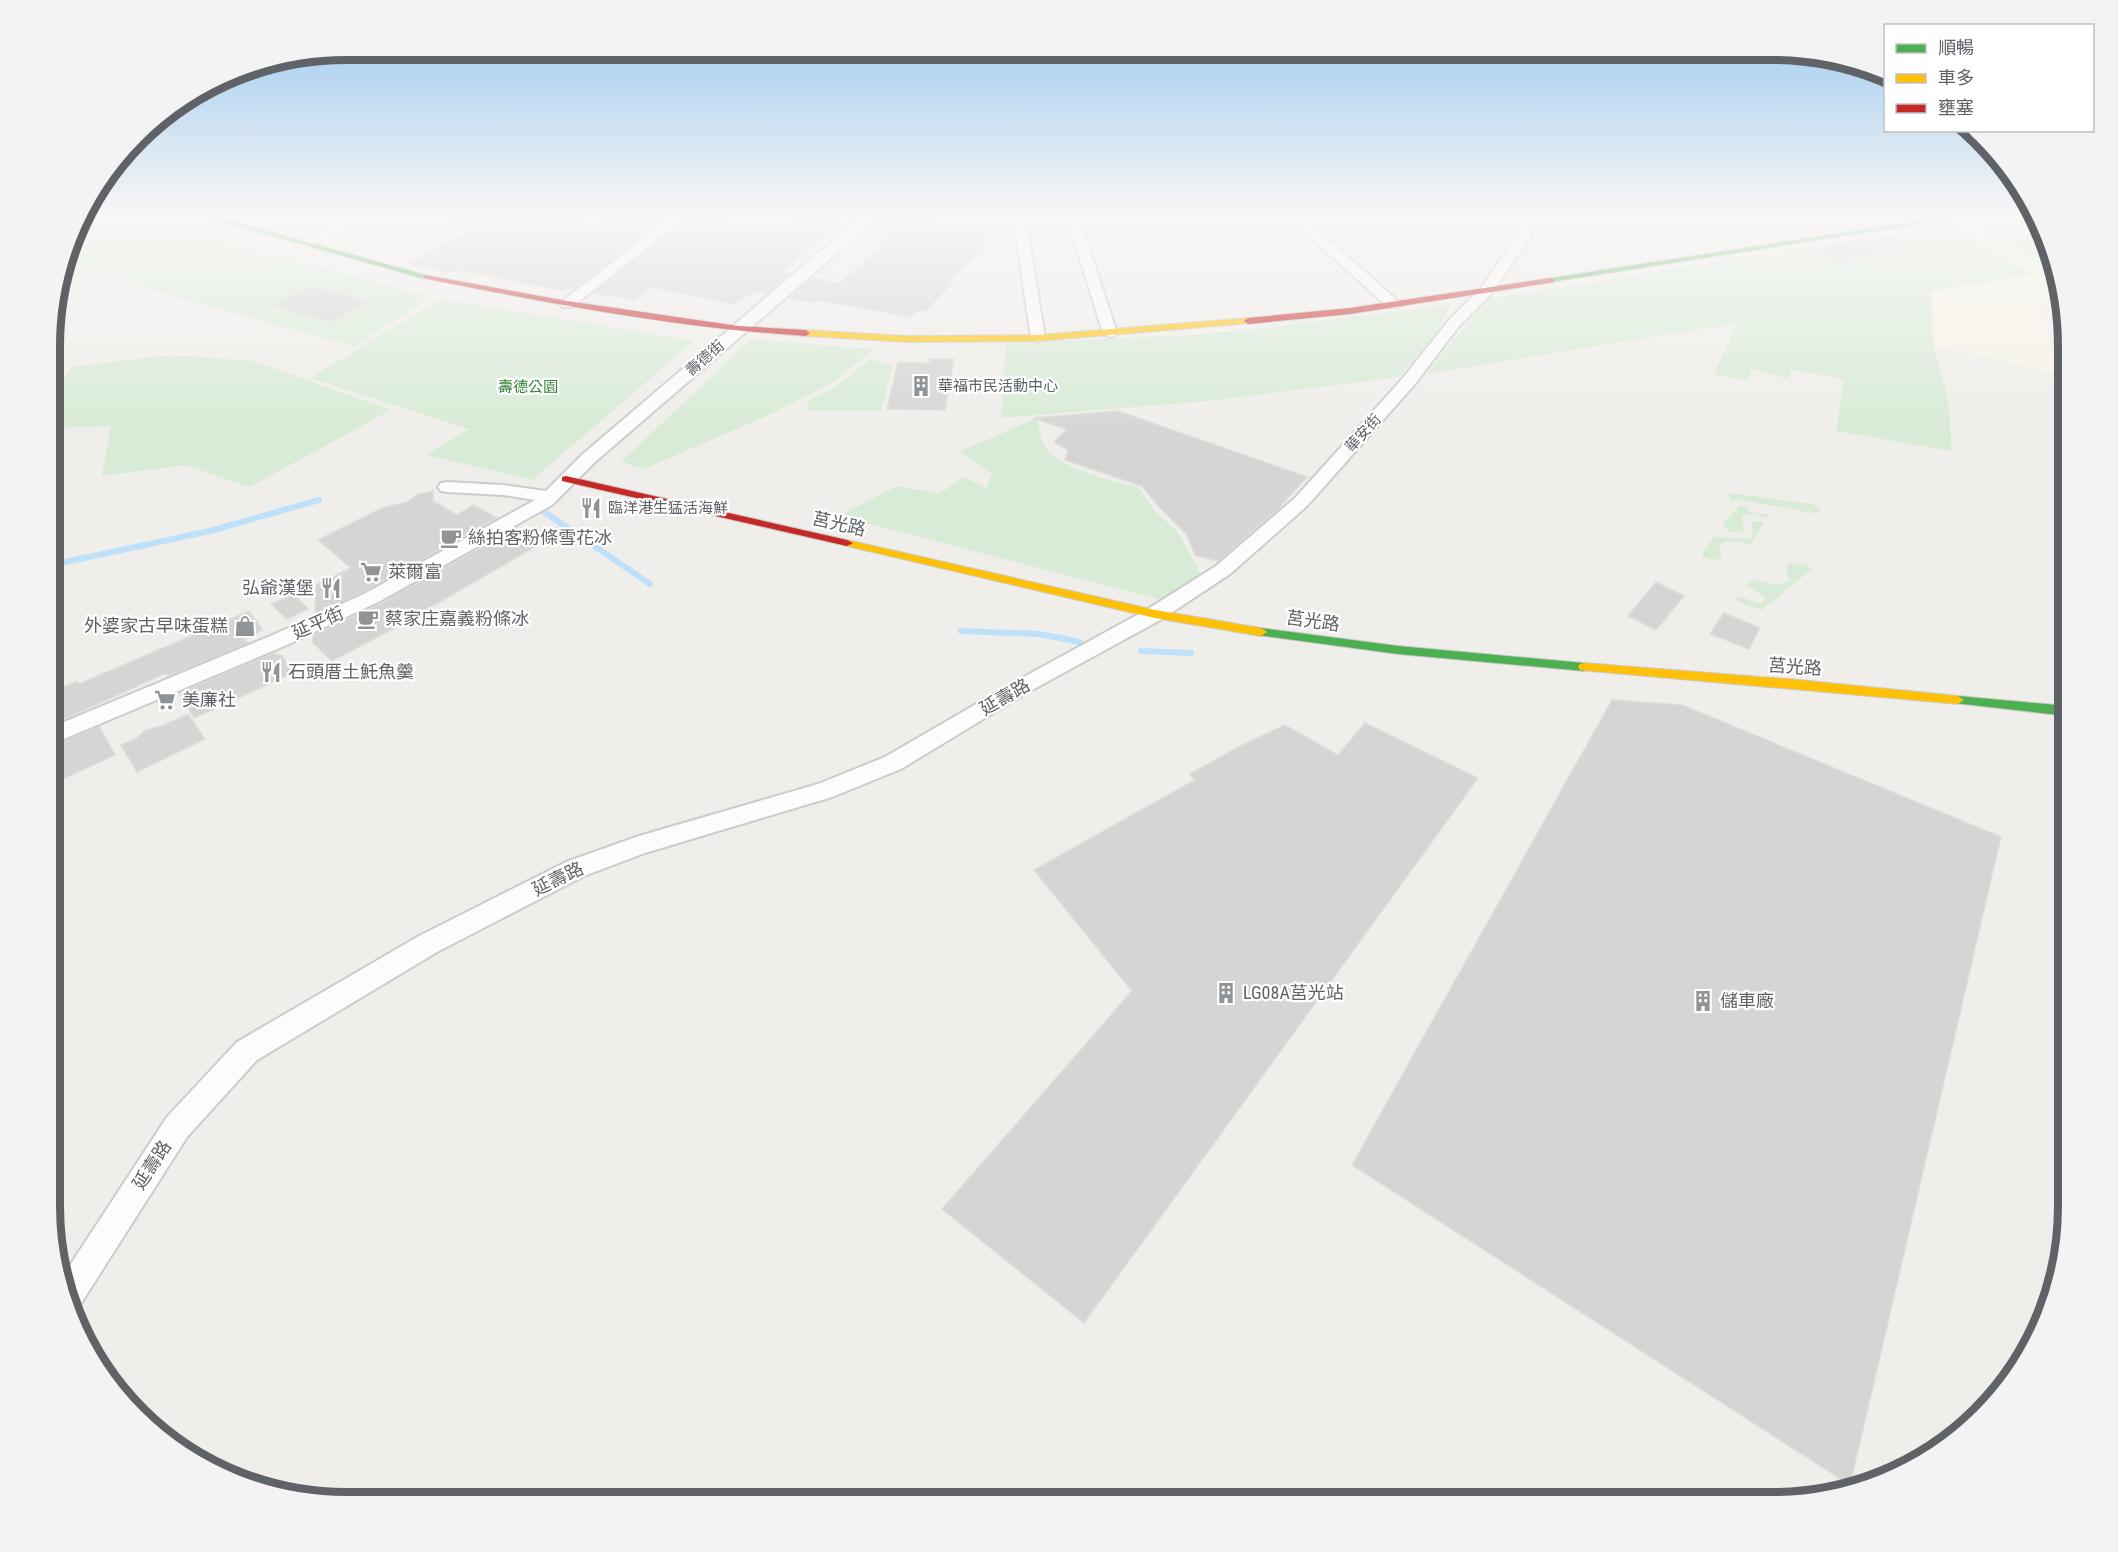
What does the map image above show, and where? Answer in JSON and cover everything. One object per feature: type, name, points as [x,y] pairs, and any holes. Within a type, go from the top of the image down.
[{"type":"street","points":[[471,286],[567,304],[738,329],[894,338],[1038,338],[1183,328],[1393,304],[1510,286]]},
{"type":"street","points":[[567,304],[590,286]]},
{"type":"street","name":"壽德街","points":[[566,479],[789,286]]},
{"type":"street","points":[[1030,286],[1038,338]]},
{"type":"street","points":[[1095,286],[1110,333]]},
{"type":"street","points":[[1373,286],[1393,304]]},
{"type":"street","name":"華安街","points":[[1155,614],[1223,570],[1301,502],[1409,381],[1454,323],[1489,286]]},
{"type":"street","name":"莒光路","points":[[566,479],[1155,614],[1297,638],[1398,650],[1741,681],[1799,684],[2058,710]]},
{"type":"street","name":"延平街","points":[[60,733],[282,639],[374,597],[465,548],[550,496],[566,479]]},
{"type":"street","points":[[447,487],[503,490],[550,496]]},
{"type":"street","name":"延壽路","points":[[72,1289],[177,1127],[247,1051],[428,944],[575,869],[639,845],[824,791],[893,764],[1016,690],[1155,614]]},
{"type":"shaded area","points":[[1963,286],[2051,286],[2055,302],[2042,298],[2055,373],[1933,345],[1931,291]]},
{"type":"green space","points":[[143,286],[391,286],[431,297],[354,346]]},
{"type":"green space","points":[[1565,286],[1958,286],[1931,291],[1933,345],[1948,399],[1952,451],[1836,431],[1844,379],[1792,370],[1788,379],[1752,369],[1748,381],[1714,374],[1738,323],[1427,374],[1486,299]]},
{"type":"green space","name":"壽德公園","points":[[441,299],[694,341],[532,480],[427,455],[469,429],[310,378]]},
{"type":"green space","points":[[1452,304],[1432,338],[1399,377],[1219,400],[1001,418],[1006,343],[1192,335],[1267,328]]},
{"type":"green space","points":[[750,340],[874,349],[832,383],[771,414],[644,469],[621,462]]},
{"type":"green space","points":[[170,355],[254,361],[391,410],[250,487],[185,465],[102,476],[111,426],[60,428],[60,383],[72,367]]},
{"type":"green space","points":[[870,359],[893,366],[881,410],[807,410],[808,400],[837,386]]},
{"type":"green space","points":[[1037,418],[1042,441],[1048,451],[1058,459],[1084,472],[1138,487],[1156,512],[1178,532],[1202,577],[1166,601],[839,516],[897,486],[939,494],[964,477],[986,488],[992,473],[959,452]]},
{"type":"green space","points":[[1729,493],[1812,504],[1820,509],[1820,512],[1813,513],[1740,500],[1731,502]]},
{"type":"green space","points":[[1740,505],[1747,506],[1749,512],[1770,515],[1769,518],[1754,514],[1742,516],[1744,530],[1741,533],[1729,532],[1723,525]]},
{"type":"green space","points":[[1751,522],[1764,523],[1750,545],[1736,541],[1723,542],[1719,548],[1722,558],[1713,560],[1704,557],[1702,554],[1714,537],[1749,539],[1753,535]]},
{"type":"green space","points":[[1789,563],[1813,568],[1762,610],[1736,600],[1738,596],[1762,604],[1766,597],[1746,586],[1752,580],[1775,584],[1789,581],[1786,568]]},
{"type":"building","points":[[310,286],[369,301],[330,322],[272,306]]},
{"type":"building","points":[[541,286],[577,286],[564,291]]},
{"type":"building","points":[[602,286],[776,286],[767,294],[755,291],[735,304],[651,287],[635,300],[594,293]]},
{"type":"building","points":[[802,286],[949,286],[926,311],[917,310],[910,317],[818,300],[815,303],[789,298]]},
{"type":"building","name":"華福市民活動中心","points":[[930,359],[954,359],[945,410],[887,409],[898,362],[929,363]]},
{"type":"building","points":[[1118,411],[1307,477],[1276,511],[1218,561],[1195,555],[1187,535],[1142,486],[1065,460],[1068,450],[1054,442],[1067,429],[1033,418]]},
{"type":"building","points":[[433,491],[433,501],[457,515],[473,505],[497,518],[365,591],[315,614],[316,585],[351,568],[318,540],[382,508],[407,502],[418,494]]},
{"type":"building","points":[[516,528],[545,541],[393,629],[332,661],[313,643],[313,635],[381,603]]},
{"type":"building","points":[[1656,582],[1684,596],[1656,630],[1628,616]]},
{"type":"building","points":[[294,594],[308,609],[287,619],[271,604]]},
{"type":"building","points":[[249,611],[263,630],[243,640],[249,643],[168,676],[166,673],[60,721],[60,688],[77,681],[79,684]]},
{"type":"building","points":[[1724,613],[1760,628],[1749,649],[1710,634]]},
{"type":"building","points":[[273,653],[282,656],[293,673],[194,718],[179,693]]},
{"type":"building","name":"儲車廠","points":[[1612,700],[1682,705],[2001,837],[1851,1481],[1845,1482],[1352,1165]]},
{"type":"building","points":[[188,714],[205,739],[137,772],[121,745],[137,738],[146,730],[162,726]]},
{"type":"building","name":"LG08A莒光站","points":[[1365,723],[1478,778],[1084,1323],[942,1209],[1132,991],[1034,870],[1195,780],[1190,774],[1238,747],[1285,725],[1338,755]]},
{"type":"building","points":[[99,726],[115,755],[60,780],[60,743]]},
{"type":"waterway","points":[[60,563],[210,531],[319,500]]},
{"type":"waterway","points":[[543,511],[650,584]]},
{"type":"waterway","points":[[961,631],[1039,634],[1080,642]]},
{"type":"waterway","points":[[1141,651],[1191,653]]},
{"type":"traffic: fast","points":[[1261,632],[1398,650],[1584,667]]},
{"type":"traffic: fast","points":[[1958,700],[2058,710]]},
{"type":"traffic: slow","points":[[806,333],[906,339],[1038,338],[1248,321]]},
{"type":"traffic: slow","points":[[847,543],[1155,614],[1261,632]]},
{"type":"traffic: slow","points":[[1584,667],[1799,684],[1958,700]]},
{"type":"traffic: jam","points":[[477,286],[567,304],[738,329],[806,333]]},
{"type":"traffic: jam","points":[[1248,321],[1350,311],[1509,286]]},
{"type":"traffic: jam","points":[[566,479],[847,543]]},
{"type":"place","name":"華福市民活動中心","points":[[921,386]]},
{"type":"place","name":"臨洋港生猛活海鮮","points":[[591,508]]},
{"type":"place","name":"絲拍客粉條雪花冰","points":[[451,538]]},
{"type":"place","name":"萊爾富","points":[[371,572]]},
{"type":"place","name":"弘爺漢堡","points":[[331,588]]},
{"type":"place","name":"蔡家庄嘉義粉條冰","points":[[368,619]]},
{"type":"place","name":"外婆家古早味蛋糕","points":[[245,626]]},
{"type":"place","name":"石頭厝土魠魚羹","points":[[271,672]]},
{"type":"place","name":"美廉社","points":[[165,700]]},
{"type":"place","name":"LG08A莒光站","points":[[1226,993]]},
{"type":"place","name":"儲車廠","points":[[1703,1001]]}]
